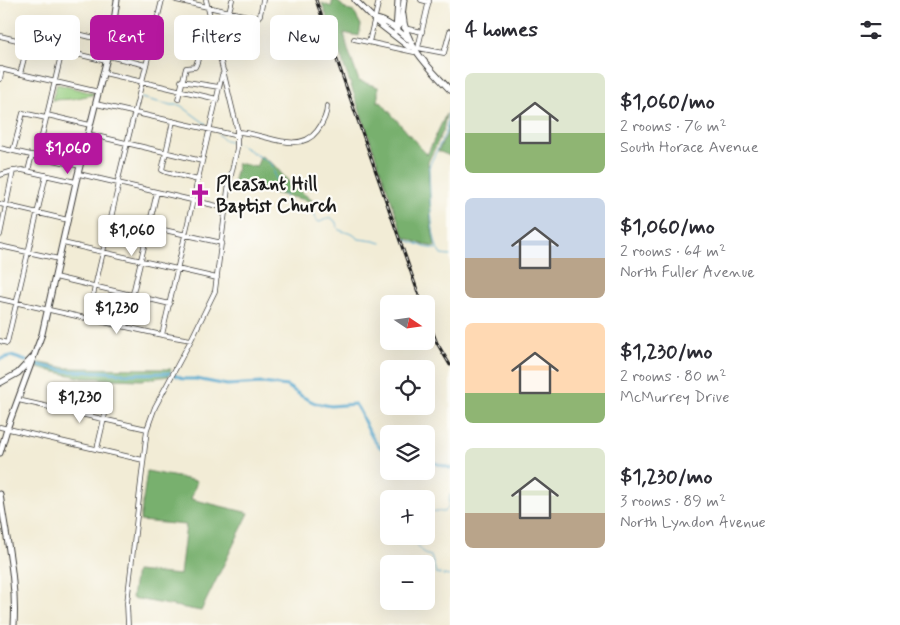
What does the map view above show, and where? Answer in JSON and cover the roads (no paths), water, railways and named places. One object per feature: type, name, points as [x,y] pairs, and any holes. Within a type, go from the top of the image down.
[{"type":"main road","points":[[115,15],[117,0]]},
{"type":"main road","points":[[355,0],[375,19],[414,47]]},
{"type":"main road","points":[[393,31],[398,0]]},
{"type":"main road","points":[[393,31],[400,25],[404,0]]},
{"type":"main road","points":[[375,19],[388,23],[393,21],[397,10]]},
{"type":"main road","points":[[402,15],[404,28],[414,47],[450,90]]},
{"type":"main road","points":[[383,22],[409,47],[414,47]]},
{"type":"main road","points":[[0,453],[7,428],[42,334],[76,182],[107,60]]},
{"type":"main road","points":[[0,383],[21,370],[35,354]]},
{"type":"main road","points":[[21,370],[25,370],[28,374]]},
{"type":"main road","points":[[0,494],[14,591],[14,625]]},
{"type":"street","points":[[158,15],[162,0]]},
{"type":"street","points":[[176,0],[258,17],[262,0]]},
{"type":"street","points":[[206,0],[211,15]]},
{"type":"street","points":[[229,15],[232,0]]},
{"type":"street","points":[[369,42],[380,0]]},
{"type":"street","points":[[354,38],[414,52],[414,47],[422,32],[429,1],[421,0]]},
{"type":"street","points":[[404,28],[422,32]]},
{"type":"street","points":[[414,47],[444,53],[450,31]]},
{"type":"street","points":[[0,36],[15,39]]},
{"type":"street","points":[[20,74],[24,60]]},
{"type":"street","points":[[28,171],[47,117],[60,60]]},
{"type":"street","points":[[117,60],[146,66]]},
{"type":"street","points":[[88,317],[119,183],[118,180],[147,60]]},
{"type":"street","points":[[178,99],[181,81],[186,68],[195,67],[198,60]]},
{"type":"street","points":[[128,625],[127,603],[147,430],[156,404],[213,296],[217,278],[226,208],[237,148],[237,134],[221,60]]},
{"type":"street","points":[[0,79],[1,69],[99,92]]},
{"type":"street","points":[[162,335],[216,99],[224,72]]},
{"type":"street","points":[[104,73],[216,99]]},
{"type":"street","points":[[181,81],[219,87]]},
{"type":"street","points":[[96,104],[209,130],[285,142],[304,142],[312,138],[322,125],[327,106]]},
{"type":"street","points":[[13,151],[24,113],[90,126]]},
{"type":"street","points":[[173,121],[162,170],[198,180]]},
{"type":"street","points":[[88,134],[202,161]]},
{"type":"street","points":[[0,148],[80,166]]},
{"type":"street","points":[[0,235],[14,171]]},
{"type":"street","points":[[0,175],[14,171],[28,171],[76,182]]},
{"type":"street","points":[[79,174],[226,208]]},
{"type":"street","points":[[0,342],[7,343],[46,175]]},
{"type":"street","points":[[125,327],[157,192]]},
{"type":"street","points":[[0,204],[68,220]]},
{"type":"street","points":[[110,220],[222,243]]},
{"type":"street","points":[[63,243],[217,278]]},
{"type":"street","points":[[0,246],[59,259]]},
{"type":"street","points":[[55,277],[170,304]]},
{"type":"street","points":[[0,299],[191,340]]},
{"type":"street","points":[[18,400],[147,430]]},
{"type":"street","points":[[97,449],[106,410]]},
{"type":"street","points":[[0,427],[143,460]]},
{"type":"waterway","points":[[141,98],[171,105],[180,105],[206,124]]},
{"type":"waterway","points":[[450,101],[446,132],[429,168],[431,213],[437,248],[441,255],[450,256]]},
{"type":"waterway","points":[[218,134],[223,139],[235,143]]},
{"type":"waterway","points":[[240,145],[272,164],[276,180],[282,192],[295,206],[314,213],[317,221],[320,222],[330,217],[335,221],[339,230],[352,234],[359,239],[381,243]]},
{"type":"waterway","points":[[404,239],[436,249]]},
{"type":"waterway","points":[[0,359],[11,356],[26,361]]},
{"type":"waterway","points":[[34,364],[67,371],[128,374],[170,373]]},
{"type":"waterway","points":[[175,375],[183,379],[196,379],[227,385],[262,383],[287,386],[315,403],[331,406],[355,404],[372,437],[380,447]]},
{"type":"waterway","points":[[435,463],[450,468]]},
{"type":"waterway","points":[[435,512],[444,512],[448,508],[450,495]]},
{"type":"waterway","points":[[417,545],[424,554],[431,556],[436,573],[440,574]]},
{"type":"waterway","points":[[443,575],[450,576]]},
{"type":"railway","points":[[316,0],[419,295]]},
{"type":"railway","points":[[435,338],[450,365]]},
{"type":"place","name":"Pleasant Hill Baptist Church","points":[[200,195]]}]
